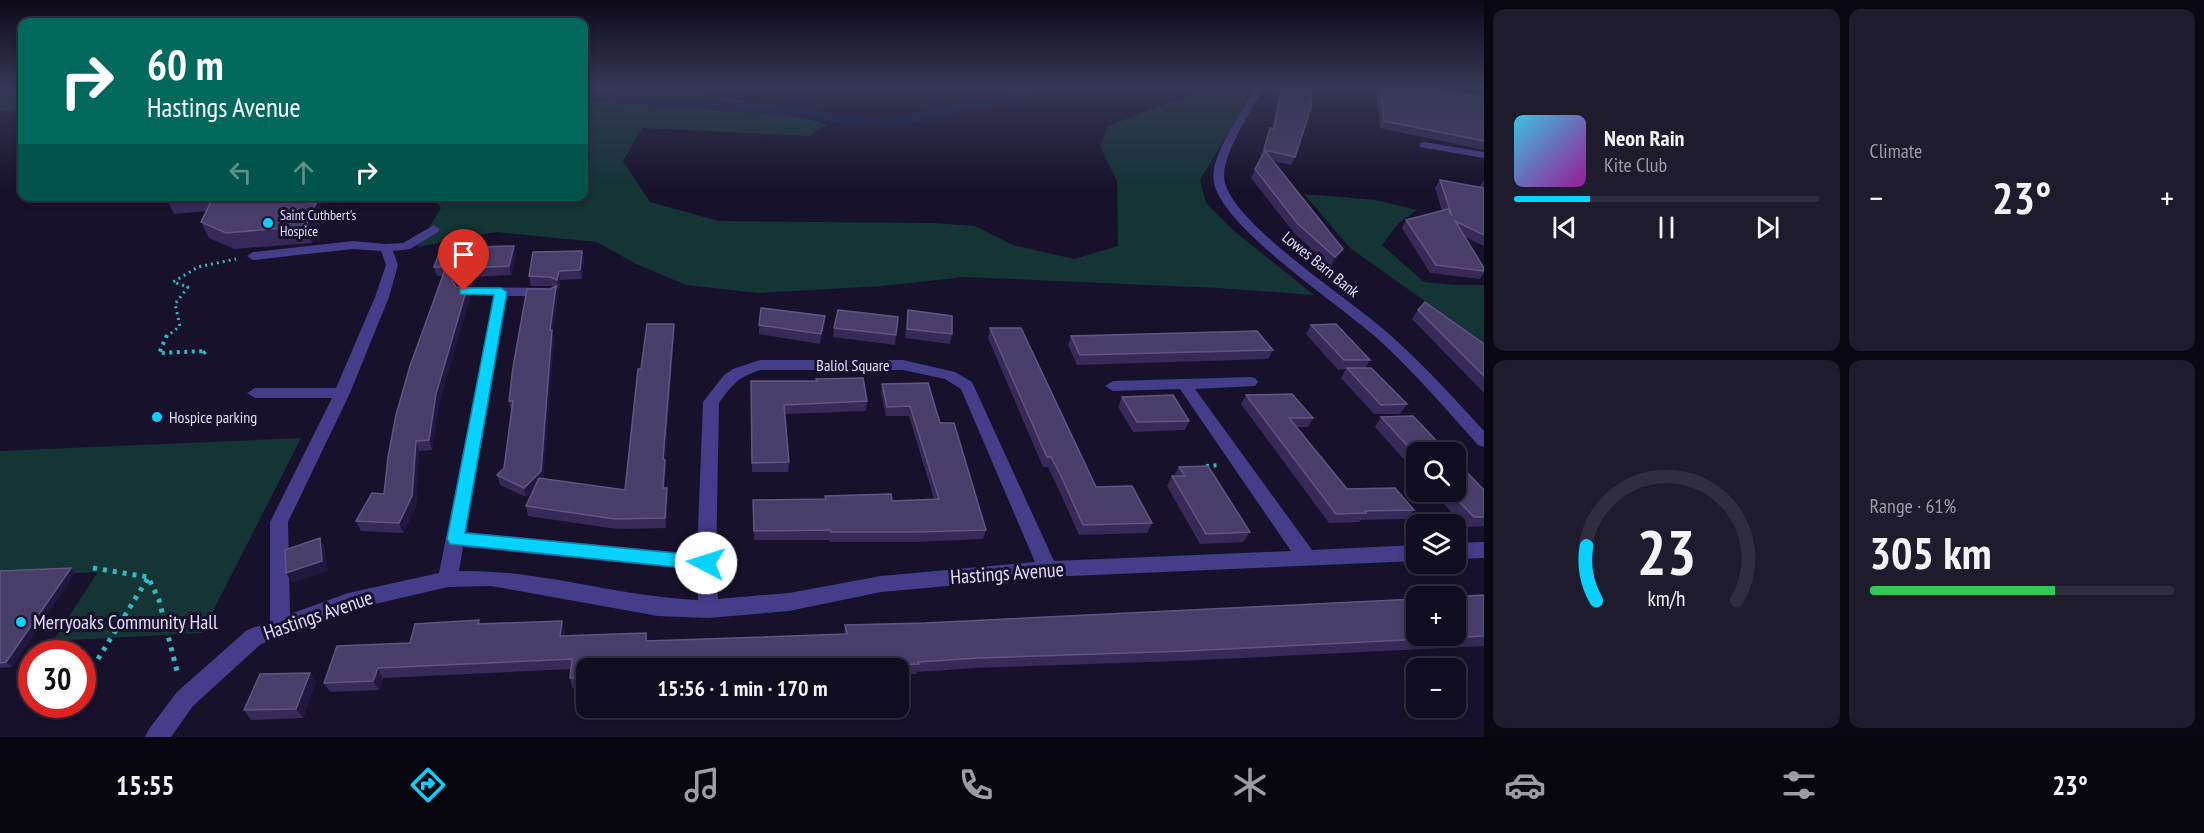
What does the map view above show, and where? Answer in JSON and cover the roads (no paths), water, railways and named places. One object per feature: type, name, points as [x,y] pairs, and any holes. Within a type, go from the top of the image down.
[{"type":"street","name":"Lowes Barn Bank","points":[[1242,121],[1228,143],[1220,167],[1219,182],[1227,202],[1254,232],[1381,334],[1427,378],[1484,441]]},
{"type":"street","points":[[1424,145],[1484,155]]},
{"type":"street","points":[[253,256],[353,245],[386,248],[406,246],[434,229]]},
{"type":"street","points":[[280,627],[279,522],[342,393],[382,297],[392,266],[386,248]]},
{"type":"street","points":[[464,291],[552,292]]},
{"type":"street","points":[[448,579],[501,292]]},
{"type":"street","name":"Baliol Square","points":[[706,563],[711,402],[724,383],[738,372],[760,365],[903,365],[950,375],[967,386],[1047,569]]},
{"type":"street","points":[[1113,386],[1250,382]]},
{"type":"street","points":[[1184,384],[1307,558]]},
{"type":"street","points":[[255,393],[342,393]]},
{"type":"street","points":[[456,539],[706,563],[708,609]]},
{"type":"street","points":[[1466,551],[1484,550]]},
{"type":"street","name":"Hastings Avenue","points":[[157,737],[185,699],[254,637],[348,602],[448,579],[491,578],[658,607],[708,609],[789,602],[881,584],[1047,569],[1406,553]]},
{"type":"water","points":[[827,121],[917,121],[901,125]]},
{"type":"place","name":"Saint Cuthbert's Hospice","points":[[268,223]]},
{"type":"place","name":"Hospice parking","points":[[157,417]]},
{"type":"place","name":"Merryoaks Community Hall","points":[[21,622]]}]
